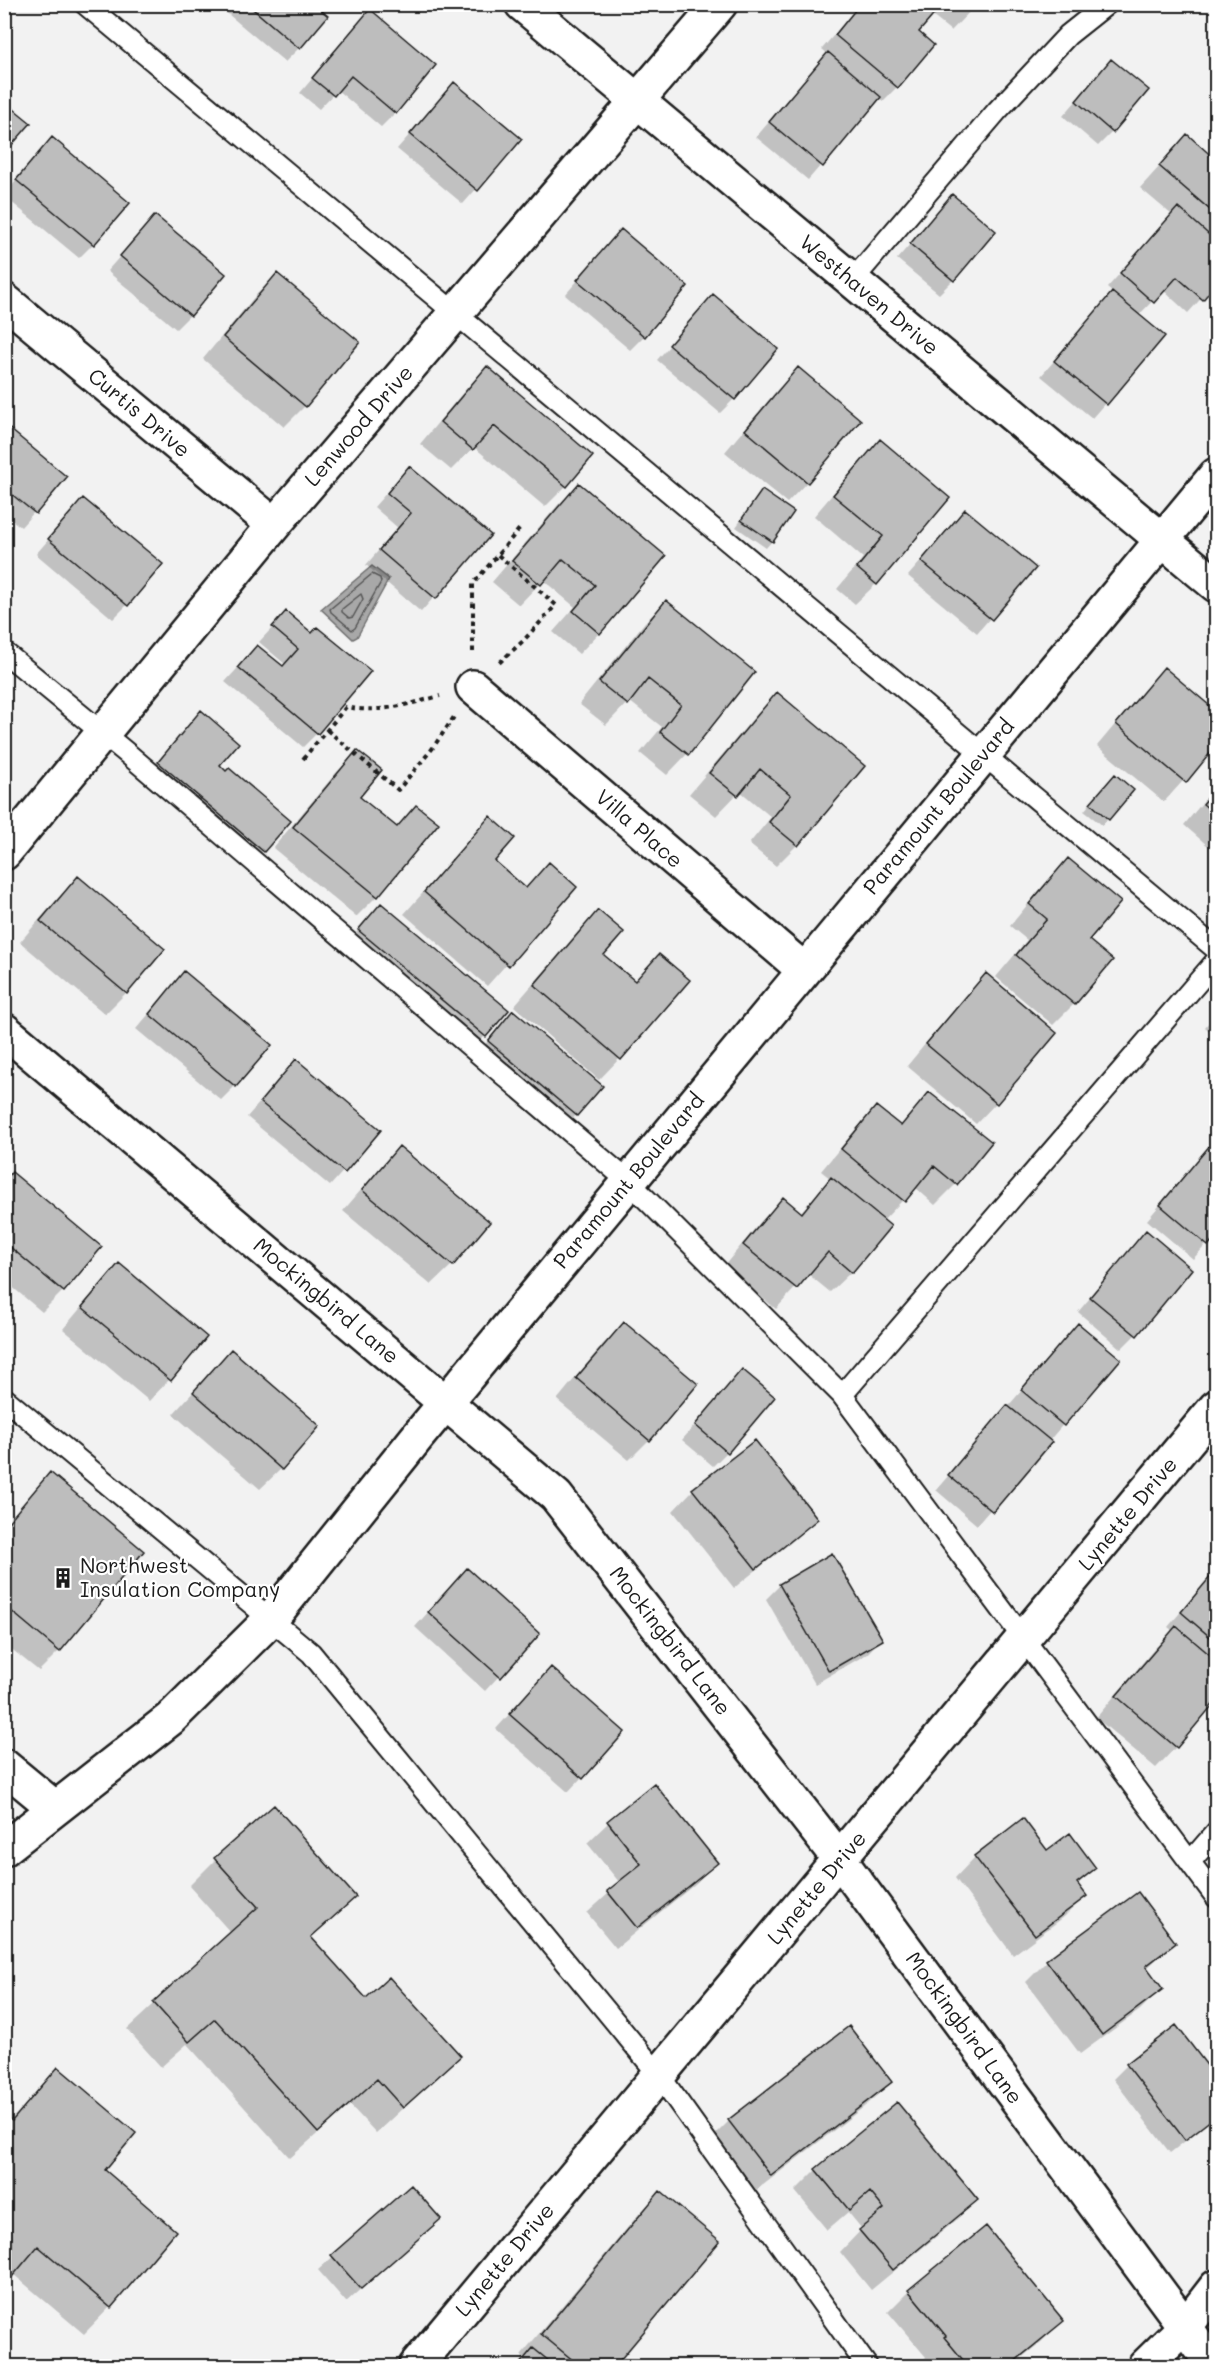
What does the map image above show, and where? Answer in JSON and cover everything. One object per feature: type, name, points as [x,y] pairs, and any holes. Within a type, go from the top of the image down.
[{"type":"street","name":"Westhaven Drive","points":[[522,4],[1216,585]]},
{"type":"street","name":"Lenwood Drive","points":[[4,852],[274,525],[720,4]]},
{"type":"street","name":"Curtis Drive","points":[[4,300],[274,525]]},
{"type":"street","name":"Paramount Boulevard","points":[[4,1849],[170,1719],[272,1618],[418,1436],[1216,475]]},
{"type":"street","name":"Villa Place","points":[[473,687],[804,970]]},
{"type":"street","name":"Mockingbird Lane","points":[[4,1030],[556,1496],[840,1860],[1214,2367]]},
{"type":"street","name":"Lynette Drive","points":[[416,2367],[1216,1407]]},
{"type":"street","points":[[4,1766],[55,1808]]},
{"type":"street","points":[[1145,2367],[1185,2327],[1216,2287]]},
{"type":"lane","points":[[85,4],[1216,949]]},
{"type":"lane","points":[[852,281],[997,111],[1068,35],[1107,4]]},
{"type":"lane","points":[[4,652],[103,733],[628,1182],[842,1395],[1216,1897]]},
{"type":"lane","points":[[842,1395],[1216,961]]},
{"type":"lane","points":[[4,1398],[272,1618],[311,1653],[659,2075],[867,2367]]},
{"type":"lane","points":[[1190,1862],[1216,1832]]},
{"type":"path","points":[[473,687],[473,584],[521,527]]},
{"type":"path","points":[[327,730],[398,790],[432,749],[473,687],[523,641],[556,605],[498,555]]},
{"type":"path","points":[[303,759],[346,707],[367,710],[389,709],[473,687]]},
{"type":"water","points":[[372,566],[389,579],[357,637],[353,639],[321,609]]},
{"type":"building","points":[[247,4],[314,4],[328,16],[300,49]]},
{"type":"building","points":[[860,4],[932,4],[938,10],[919,32],[934,45],[898,88],[835,35]]},
{"type":"building","points":[[370,9],[436,65],[396,114],[351,76],[334,96],[312,78]]},
{"type":"building","points":[[828,52],[881,97],[823,167],[769,122]]},
{"type":"building","points":[[1111,59],[1149,90],[1113,133],[1076,101]]},
{"type":"building","points":[[454,82],[522,139],[478,191],[410,134]]},
{"type":"building","points":[[4,101],[31,123],[4,154]]},
{"type":"building","points":[[1187,134],[1216,160],[1216,215],[1159,166]]},
{"type":"building","points":[[52,137],[130,203],[94,245],[16,180]]},
{"type":"building","points":[[952,194],[996,231],[954,281],[910,244]]},
{"type":"building","points":[[1178,207],[1216,241],[1216,284],[1203,300],[1177,277],[1154,303],[1120,273]]},
{"type":"building","points":[[155,215],[226,274],[191,316],[120,256]]},
{"type":"building","points":[[621,229],[688,286],[645,337],[577,280]]},
{"type":"building","points":[[277,273],[360,342],[306,407],[223,337]]},
{"type":"building","points":[[1112,292],[1165,336],[1107,405],[1054,361]]},
{"type":"building","points":[[713,294],[778,349],[735,400],[669,345]]},
{"type":"building","points":[[487,366],[593,456],[567,487],[494,426],[473,450],[440,422]]},
{"type":"building","points":[[798,367],[861,420],[808,483],[745,430]]},
{"type":"building","points":[[4,424],[67,477],[36,514],[4,488]]},
{"type":"building","points":[[880,439],[950,498],[877,585],[857,568],[883,536],[833,495]]},
{"type":"building","points":[[409,466],[491,535],[436,599],[379,550],[411,513],[387,493]]},
{"type":"building","points":[[579,483],[666,556],[600,634],[573,611],[595,585],[563,559],[541,585],[512,561]]},
{"type":"building","points":[[762,490],[794,512],[773,542],[741,520]]},
{"type":"building","points":[[83,498],[163,564],[128,606],[48,539]]},
{"type":"building","points":[[965,509],[1036,568],[992,620],[921,561]]},
{"type":"building","points":[[666,600],[755,672],[689,755],[660,732],[681,705],[648,679],[628,705],[599,682]]},
{"type":"building","points":[[286,611],[312,633],[317,627],[371,671],[318,734],[238,667],[257,645],[283,666],[298,649],[272,627]]},
{"type":"building","points":[[1164,667],[1216,711],[1216,746],[1186,783],[1116,724]]},
{"type":"building","points":[[777,692],[865,766],[798,846],[769,822],[791,795],[760,769],[738,796],[709,773]]},
{"type":"building","points":[[201,710],[239,743],[220,765],[226,771],[229,768],[291,821],[264,852],[158,762]]},
{"type":"building","points":[[357,750],[382,770],[360,797],[397,827],[416,805],[439,823],[378,897],[293,827]]},
{"type":"building","points":[[1115,774],[1134,790],[1109,820],[1090,803]]},
{"type":"building","points":[[1216,788],[1216,815],[1203,804]]},
{"type":"building","points":[[490,816],[515,838],[495,861],[526,888],[549,862],[577,887],[509,966],[424,892]]},
{"type":"building","points":[[1068,858],[1121,902],[1089,940],[1113,960],[1075,1005],[1016,955],[1047,919],[1029,904]]},
{"type":"building","points":[[78,876],[165,949],[127,994],[40,921]]},
{"type":"building","points":[[381,903],[509,1010],[486,1037],[358,930]]},
{"type":"building","points":[[598,910],[624,932],[604,955],[635,981],[659,954],[690,980],[621,1060],[534,985]]},
{"type":"building","points":[[184,971],[272,1045],[236,1087],[149,1014]]},
{"type":"building","points":[[986,973],[1057,1033],[997,1104],[926,1044]]},
{"type":"building","points":[[513,1010],[603,1086],[577,1116],[488,1041]]},
{"type":"building","points":[[296,1059],[381,1130],[345,1173],[260,1102]]},
{"type":"building","points":[[929,1092],[992,1142],[957,1185],[934,1166],[905,1202],[841,1149],[876,1106],[901,1126]]},
{"type":"building","points":[[1216,1138],[1216,1236],[1208,1246],[1160,1205]]},
{"type":"building","points":[[399,1146],[490,1222],[453,1266],[362,1190]]},
{"type":"building","points":[[12,1172],[102,1247],[64,1292],[4,1242],[4,1181]]},
{"type":"building","points":[[831,1177],[891,1226],[852,1273],[828,1252],[797,1289],[743,1245],[783,1197],[802,1213]]},
{"type":"building","points":[[1146,1230],[1192,1269],[1137,1336],[1090,1297]]},
{"type":"building","points":[[119,1263],[207,1337],[171,1381],[82,1307]]},
{"type":"building","points":[[624,1322],[698,1384],[650,1441],[576,1378]]},
{"type":"building","points":[[1078,1323],[1121,1359],[1064,1426],[1021,1390]]},
{"type":"building","points":[[231,1349],[320,1426],[282,1470],[193,1392]]},
{"type":"building","points":[[742,1369],[775,1397],[728,1453],[695,1425]]},
{"type":"building","points":[[1007,1405],[1052,1442],[993,1512],[948,1475]]},
{"type":"building","points":[[755,1440],[818,1519],[756,1569],[692,1489]]},
{"type":"building","name":"Northwest Insulation Company","points":[[50,1472],[144,1551],[60,1652],[4,1605],[4,1527]]},
{"type":"building","points":[[832,1553],[883,1640],[829,1671],[779,1584]]},
{"type":"building","points":[[467,1568],[540,1634],[501,1678],[428,1612]]},
{"type":"building","points":[[1216,1570],[1216,1642],[1181,1612]]},
{"type":"building","points":[[1176,1626],[1216,1660],[1216,1701],[1177,1748],[1116,1696]]},
{"type":"building","points":[[551,1667],[625,1732],[583,1779],[509,1714]]},
{"type":"building","points":[[654,1783],[718,1863],[637,1928],[607,1891],[641,1864],[607,1821]]},
{"type":"building","points":[[274,1805],[356,1897],[311,1937],[366,1998],[389,1977],[461,2056],[403,2108],[377,2079],[318,2133],[215,2019],[189,2042],[153,2002],[258,1907],[214,1858]]},
{"type":"building","points":[[1023,1818],[1047,1850],[1070,1833],[1096,1868],[1077,1883],[1087,1896],[1035,1935],[974,1856]]},
{"type":"building","points":[[1138,1892],[1176,1943],[1146,1966],[1163,1989],[1102,2035],[1046,1960]]},
{"type":"building","points":[[1176,2025],[1216,2077],[1216,2116],[1185,2140],[1126,2064]]},
{"type":"building","points":[[849,2026],[892,2082],[771,2176],[728,2120]]},
{"type":"building","points":[[58,2067],[136,2133],[105,2170],[176,2231],[111,2308],[38,2246],[6,2284],[4,2283],[4,2114],[12,2121]]},
{"type":"building","points":[[897,2102],[978,2200],[893,2270],[859,2230],[884,2209],[870,2192],[849,2210],[815,2169]]},
{"type":"building","points":[[411,2185],[441,2219],[361,2289],[331,2255]]},
{"type":"building","points":[[660,2191],[720,2241],[615,2366],[580,2366],[541,2334]]},
{"type":"building","points":[[986,2226],[1064,2321],[1009,2366],[968,2366],[908,2290]]},
{"type":"building","points":[[533,2348],[555,2366],[518,2366]]},
{"type":"place","name":"Northwest Insulation Company","points":[[63,1578]]}]
